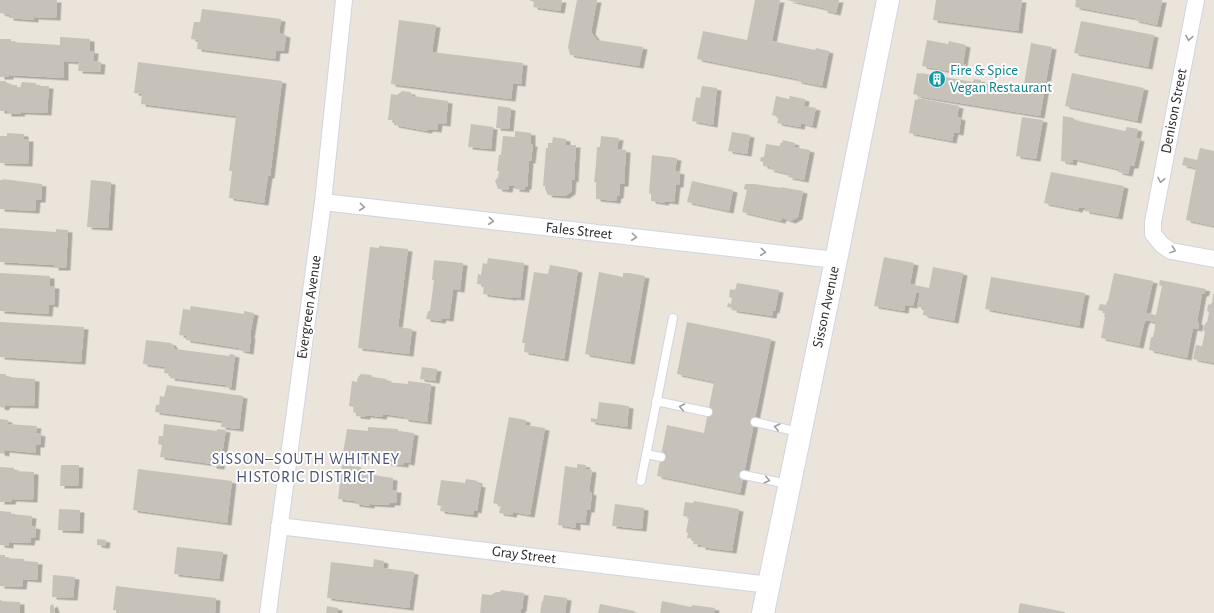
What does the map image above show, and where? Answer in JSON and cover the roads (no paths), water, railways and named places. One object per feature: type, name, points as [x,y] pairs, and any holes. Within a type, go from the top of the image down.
[{"type":"main road","name":"Sisson Avenue","points":[[763,613],[888,0]]},
{"type":"street","name":"Evergreen Avenue","points":[[268,613],[323,202],[344,0]]},
{"type":"street","name":"Denison Street","points":[[1196,0],[1153,222],[1153,234],[1162,245],[1171,251],[1214,259]]},
{"type":"street","name":"Fales Street","points":[[323,202],[836,260]]},
{"type":"street","name":"Gray Street","points":[[279,526],[769,585]]},
{"type":"lane","points":[[641,481],[673,318]]},
{"type":"lane","points":[[656,401],[708,412]]},
{"type":"lane","points":[[755,422],[800,432]]},
{"type":"lane","points":[[646,454],[661,457]]},
{"type":"lane","points":[[744,475],[789,484]]},
{"type":"place","name":"Fire & Spice Vegan Restaurant","points":[[937,79]]},
{"type":"district","name":"SISSON–SOUTH WHITNEY HISTORIC DISTRICT","points":[[306,468]]}]
